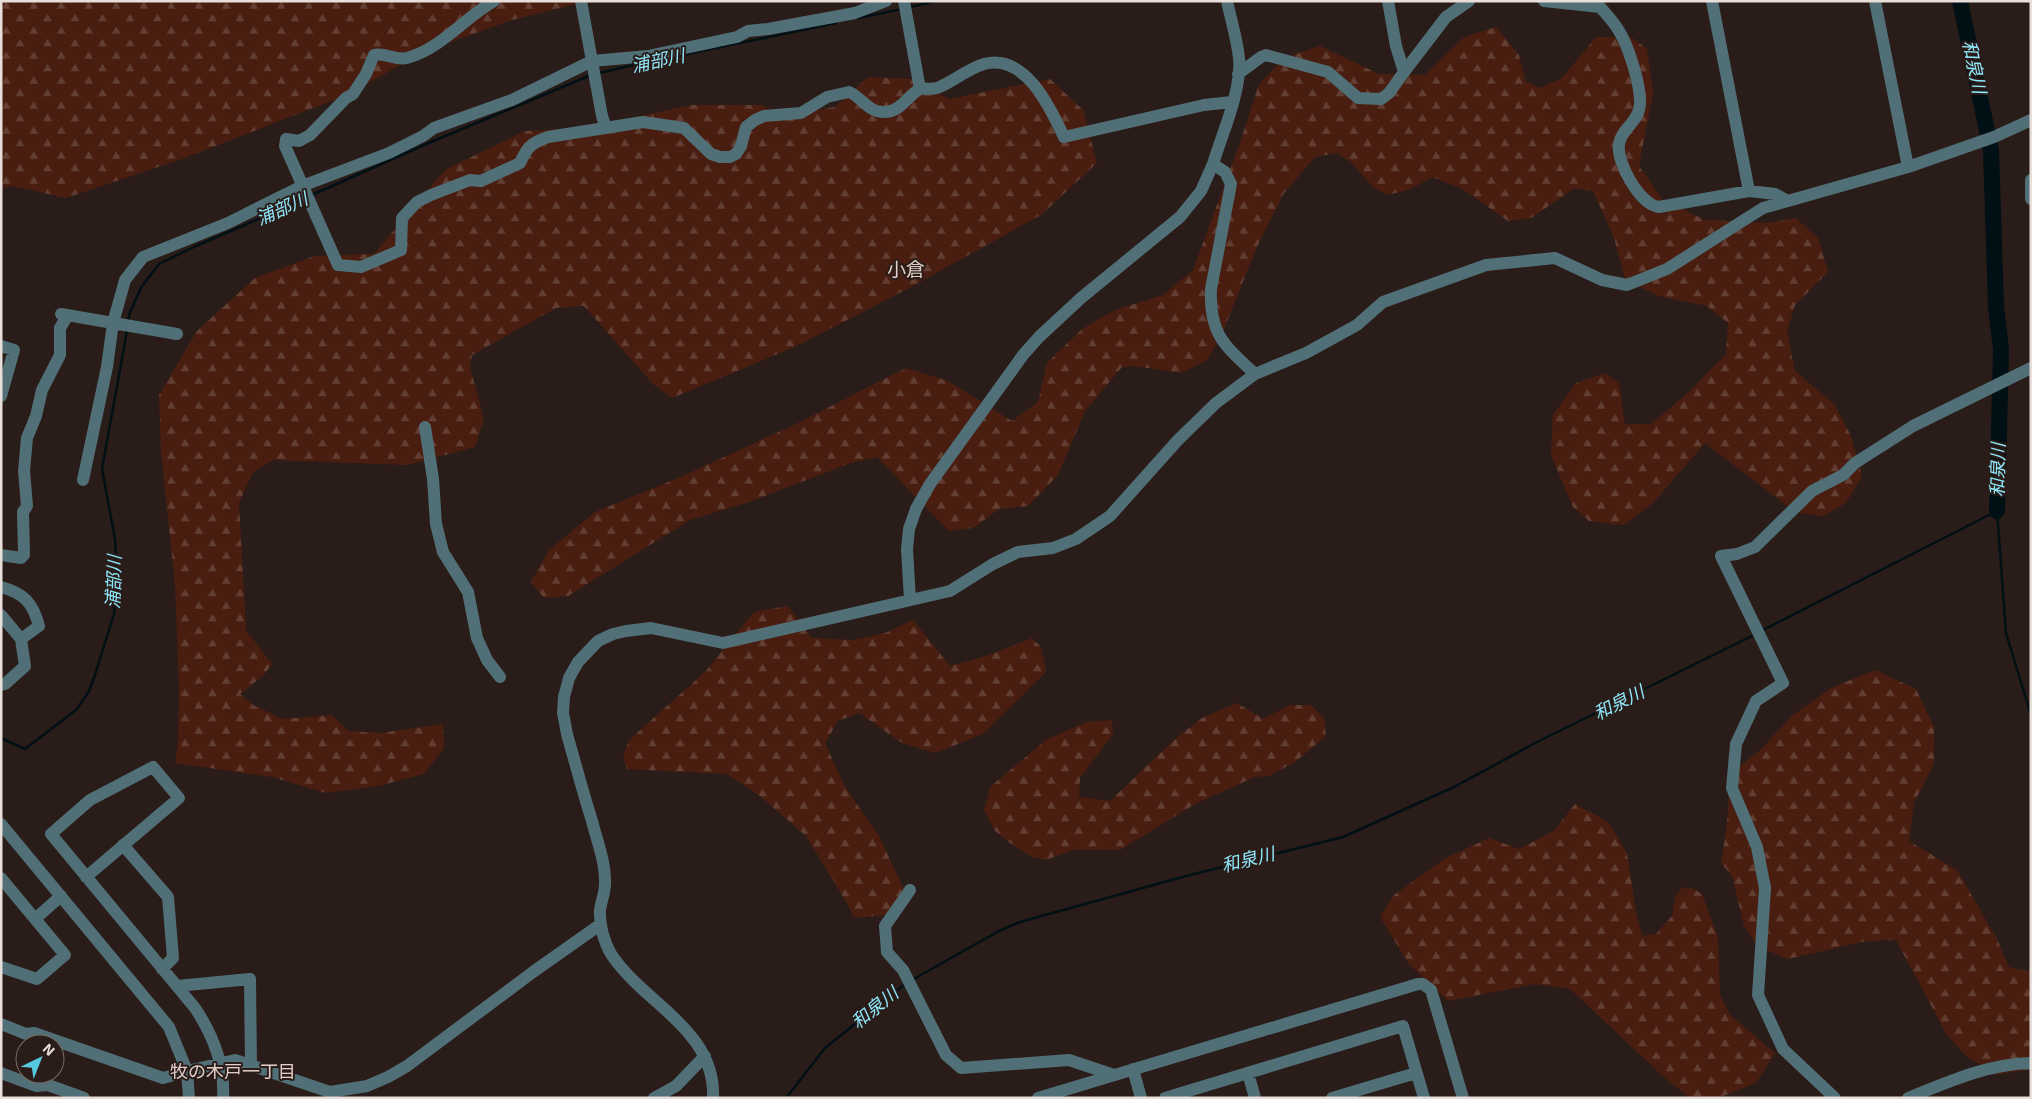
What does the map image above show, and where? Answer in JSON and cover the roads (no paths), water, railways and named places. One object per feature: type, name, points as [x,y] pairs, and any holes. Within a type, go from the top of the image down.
[{"type":"street","points":[[494,1],[440,42],[417,55],[404,59],[380,53],[374,55],[366,74],[353,94],[346,98],[310,136],[299,141],[286,138],[285,146],[338,265],[361,267],[401,250],[402,218],[417,202],[470,180],[481,181],[520,163],[527,148],[548,137],[642,122],[684,128],[711,154],[720,157],[730,157],[736,154],[746,127],[764,116],[801,114],[827,97],[848,92],[876,111],[893,110],[920,89],[936,89],[972,68],[984,64],[1005,63],[1012,66],[1034,85],[1050,109],[1064,137],[1204,105],[1232,102]]},
{"type":"street","points":[[581,1],[606,128]]},
{"type":"street","points":[[83,480],[107,367],[113,323],[125,280],[143,257],[228,223],[302,186],[389,153],[423,136],[434,128],[512,100],[592,61],[648,56],[737,37],[748,31],[776,28],[855,13],[886,1]]},
{"type":"street","points":[[904,1],[920,89]]},
{"type":"street","points":[[910,600],[907,549],[909,528],[916,509],[930,484],[1023,355],[1039,337],[1081,298],[1180,217],[1201,191],[1213,164],[1232,102],[1238,74],[1239,60],[1227,1]]},
{"type":"street","points":[[1388,1],[1396,46],[1404,72]]},
{"type":"street","points":[[1238,74],[1266,55],[1328,72],[1353,95],[1381,99],[1389,93],[1446,17],[1469,1]]},
{"type":"street","points":[[1548,1],[1600,7],[1619,30],[1628,53],[1640,103],[1636,118],[1622,137],[1619,144],[1619,152],[1621,163],[1647,203],[1660,207],[1749,192],[1775,194],[1786,200]]},
{"type":"street","points":[[1712,1],[1749,192]]},
{"type":"street","points":[[1875,1],[1908,167]]},
{"type":"street","points":[[713,1098],[714,1083],[711,1069],[699,1045],[624,970],[615,959],[604,938],[600,910],[605,884],[602,857],[567,734],[563,713],[564,697],[569,678],[578,662],[598,641],[613,634],[651,628],[723,643],[776,629],[950,591],[993,564],[1018,552],[1052,548],[1076,539],[1110,516],[1178,440],[1216,403],[1255,374],[1306,353],[1357,325],[1383,302],[1486,265],[1555,258],[1602,280],[1627,286],[1667,269],[1763,208],[1908,167],[1994,137],[2031,120]]},
{"type":"street","points":[[1213,164],[1225,172],[1231,184],[1211,289],[1211,319],[1224,344],[1255,374]]},
{"type":"street","points":[[2031,180],[2031,199]]},
{"type":"street","points":[[1,555],[21,558],[24,555],[23,512],[28,506],[24,471],[27,438],[36,416],[42,390],[60,355],[60,328],[64,315],[177,334]]},
{"type":"street","points":[[1,346],[14,350],[1,396]]},
{"type":"street","points":[[1835,1098],[1783,1048],[1758,995],[1765,888],[1756,847],[1732,788],[1736,744],[1756,701],[1783,684],[1721,556],[1737,554],[1755,547],[1812,491],[1843,475],[1855,463],[1913,426],[2031,368]]},
{"type":"street","points":[[425,427],[433,479],[436,524],[443,552],[468,592],[477,638],[487,660],[500,677]]},
{"type":"street","points":[[1,587],[17,591],[34,610],[39,626],[21,639]]},
{"type":"street","points":[[1,685],[5,684],[25,666],[21,639],[4,622]]},
{"type":"street","points":[[86,877],[179,798],[153,767],[90,800],[51,834],[86,877],[177,986],[207,1026],[213,1038],[220,1064],[223,1098]]},
{"type":"street","points":[[1,824],[169,1027],[187,1071],[189,1098]]},
{"type":"street","points":[[123,845],[168,897],[173,958],[162,968]]},
{"type":"street","points":[[1,878],[65,955],[37,979],[4,966]]},
{"type":"street","points":[[910,890],[884,926],[886,952],[903,970],[946,1055],[960,1068],[1069,1060],[1114,1075]]},
{"type":"street","points":[[35,919],[60,896]]},
{"type":"street","points":[[187,1071],[234,1060],[330,1092],[367,1086],[388,1078],[407,1066],[601,924]]},
{"type":"street","points":[[177,986],[250,979],[251,1066]]},
{"type":"street","points":[[1038,1098],[1418,984],[1424,984],[1431,990],[1463,1098]]},
{"type":"street","points":[[1,1024],[26,1034],[34,1032],[162,1078],[174,1076]]},
{"type":"street","points":[[1164,1098],[1403,1026],[1424,1098]]},
{"type":"street","points":[[654,1098],[676,1086],[705,1056]]},
{"type":"street","points":[[1908,1098],[1978,1070],[2007,1064],[2031,1063]]},
{"type":"street","points":[[1133,1069],[1141,1098]]},
{"type":"street","points":[[1248,1073],[1255,1098]]},
{"type":"street","points":[[1332,1098],[1366,1093],[1416,1073]]},
{"type":"street","points":[[1,1074],[36,1086],[48,1085],[84,1098]]},
{"type":"waterway","name":"浦部川","points":[[910,7],[937,1]]},
{"type":"waterway","name":"和泉川","points":[[1960,1],[1991,150],[1996,306],[2001,350],[1997,511]]},
{"type":"waterway","name":"浦部川","points":[[858,18],[902,9]]},
{"type":"waterway","name":"浦部川","points":[[668,58],[836,23]]},
{"type":"waterway","name":"浦部川","points":[[599,73],[647,62]]},
{"type":"waterway","name":"浦部川","points":[[312,195],[424,145],[591,75]]},
{"type":"waterway","name":"浦部川","points":[[128,323],[130,312],[142,286],[159,264],[305,199]]},
{"type":"waterway","name":"浦部川","points":[[1,738],[25,749],[76,710],[88,693],[94,678],[114,614],[117,575],[115,539],[102,469],[127,331]]},
{"type":"waterway","name":"和泉川","points":[[1761,631],[1997,511],[2006,633],[2031,715]]},
{"type":"waterway","name":"和泉川","points":[[912,980],[999,931],[1020,922],[1186,876],[1343,837],[1454,787],[1539,741],[1754,635]]},
{"type":"waterway","name":"和泉川","points":[[786,1098],[825,1048],[905,984]]},
{"type":"district","name":"小倉","points":[[906,269]]},
{"type":"district","name":"牧の木戸一丁目","points":[[233,1072]]}]
